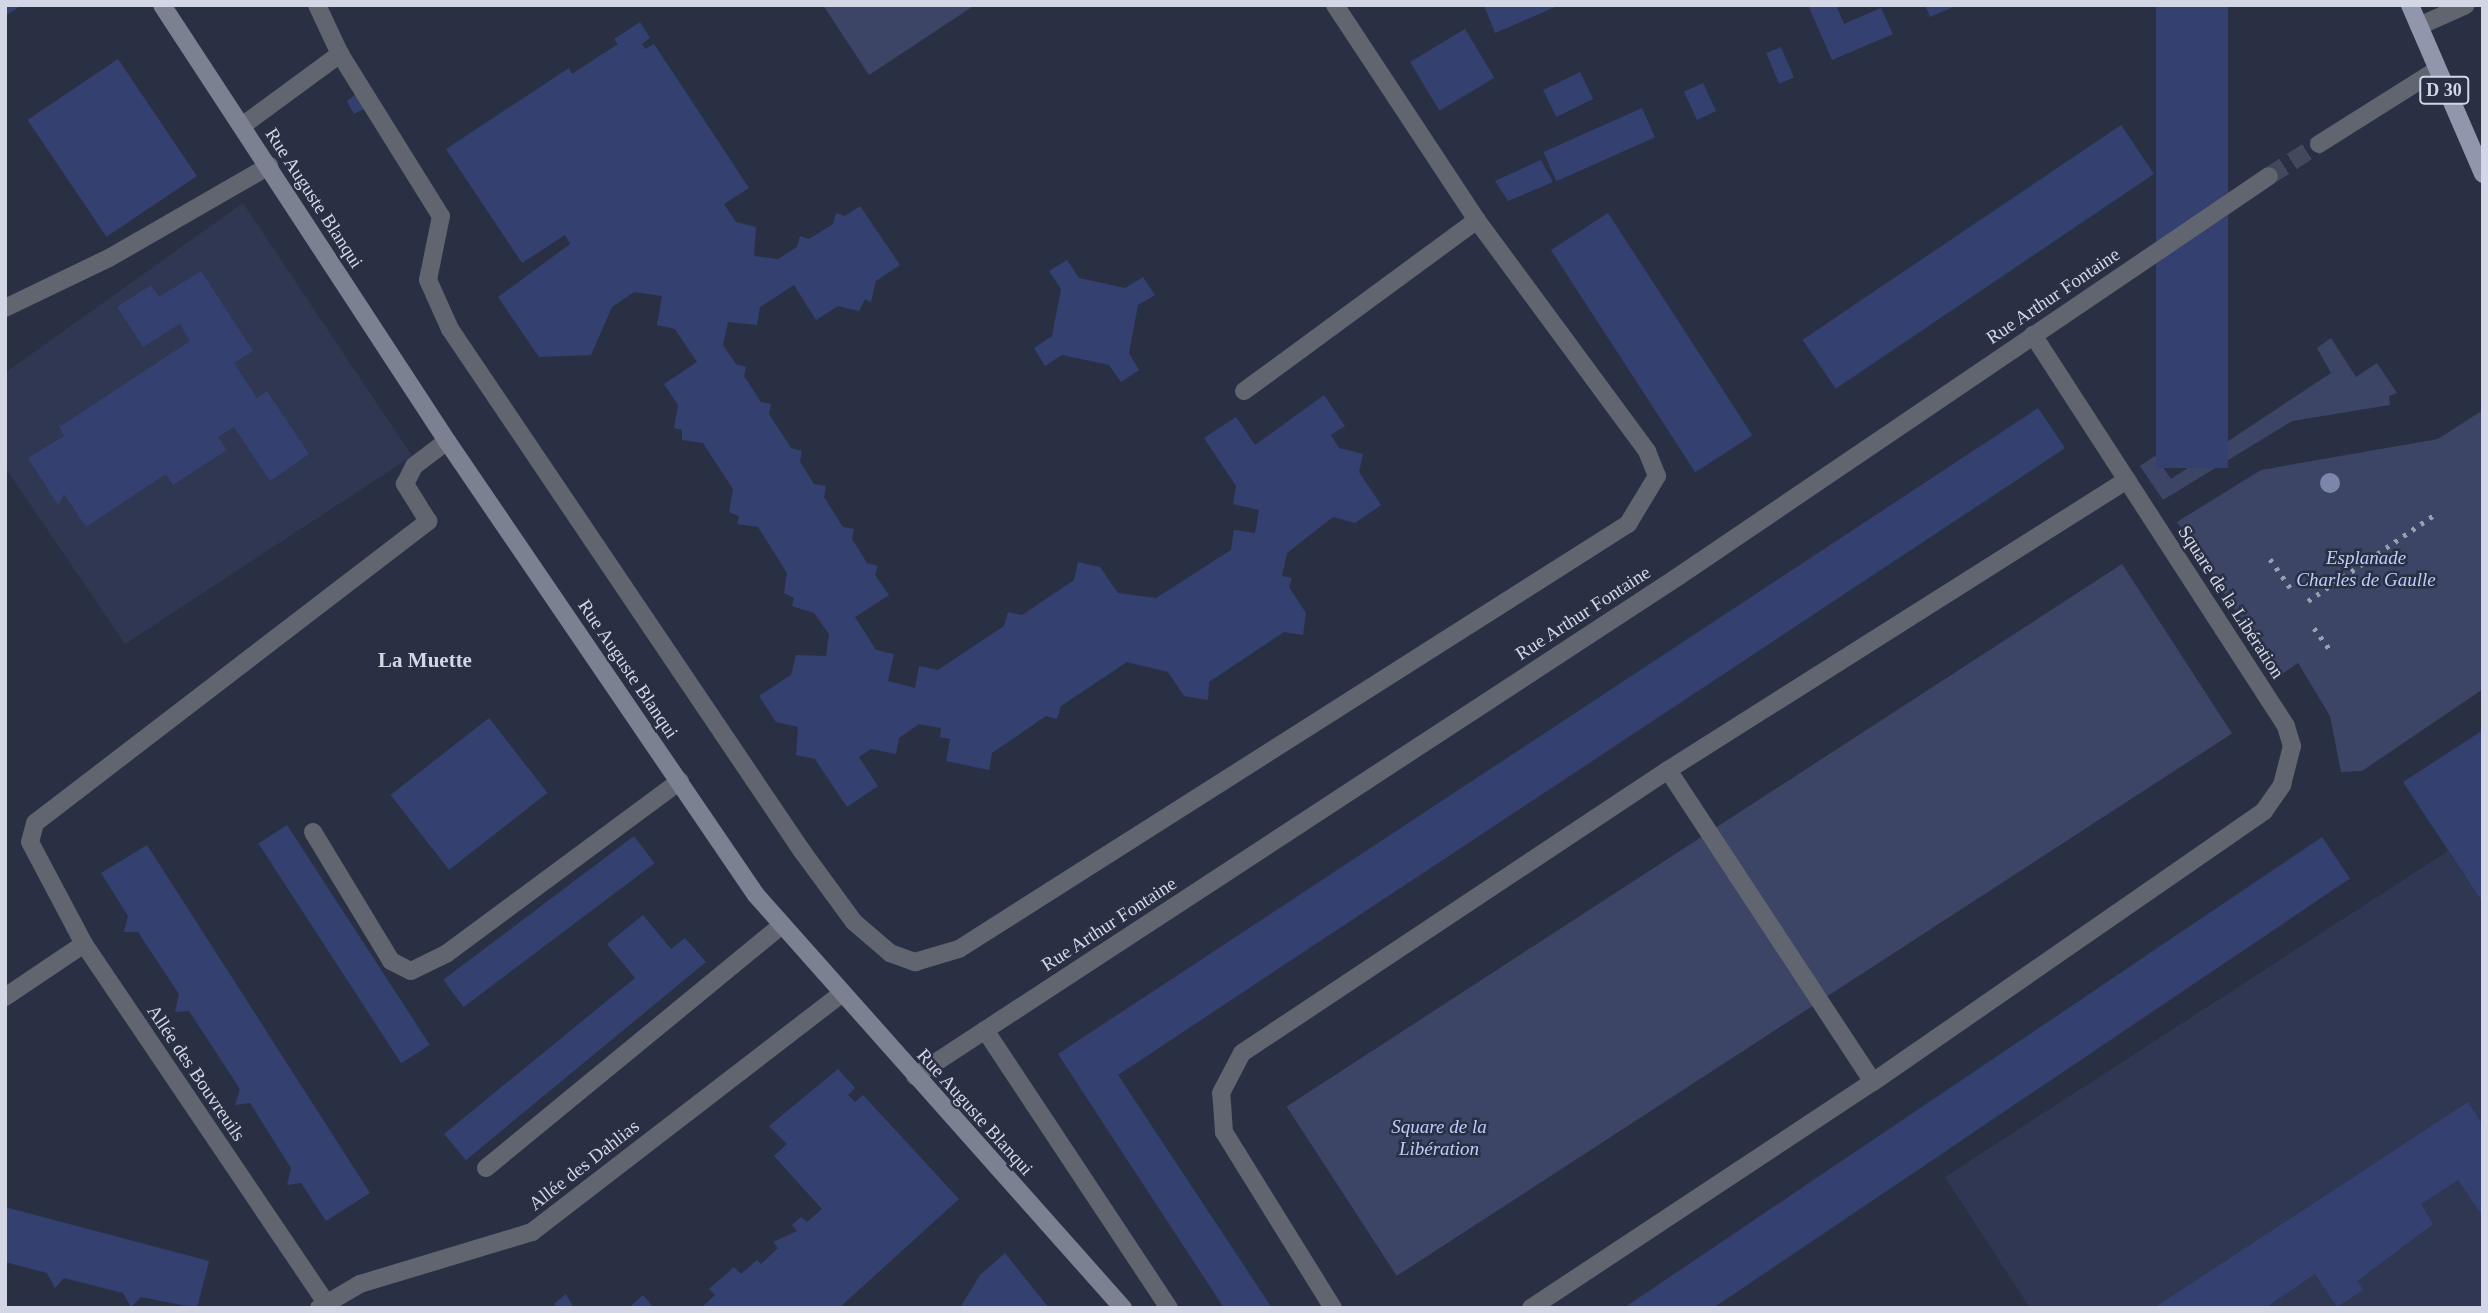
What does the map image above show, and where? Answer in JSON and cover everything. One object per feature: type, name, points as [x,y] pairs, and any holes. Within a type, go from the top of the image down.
[{"type":"main road","name":"D 30","points":[[2410,5],[2435,71],[2483,174]]},
{"type":"street","name":"Rue Auguste Blanqui","points":[[162,5],[447,441],[782,925],[1123,1308]]},
{"type":"street","points":[[317,5],[340,54],[441,216],[428,280],[450,329],[854,922],[890,953],[915,961],[970,942],[1628,524],[1649,497],[1657,476],[1647,452],[1477,220],[1335,5]]},
{"type":"street","points":[[2419,26],[2466,5]]},
{"type":"street","points":[[242,126],[340,54]]},
{"type":"street","points":[[2319,144],[2435,71]]},
{"type":"street","points":[[5,307],[109,258],[269,166]]},
{"type":"street","name":"Rue Arthur Fontaine","points":[[915,1076],[1684,572],[2269,176]]},
{"type":"street","points":[[1244,391],[1477,220]]},
{"type":"street","name":"Square de la Libération","points":[[1531,1308],[1873,1082],[2264,811],[2282,785],[2292,746],[2286,726],[2032,335]]},
{"type":"street","name":"Allée des Bouvreuils","points":[[322,1306],[84,944],[30,842],[35,822],[428,521],[405,485],[414,466],[447,441]]},
{"type":"street","points":[[1333,1308],[1230,1145],[1220,1119],[1226,1078],[1254,1044],[1668,770],[2127,480]]},
{"type":"street","points":[[1668,770],[1873,1082]]},
{"type":"street","points":[[313,832],[391,961],[411,971],[446,954],[680,781]]},
{"type":"street","points":[[486,1168],[782,925]]},
{"type":"street","points":[[5,997],[84,944]]},
{"type":"street","name":"Allée des Dahlias","points":[[322,1306],[360,1284],[500,1247],[532,1231],[841,994]]},
{"type":"street","points":[[985,1030],[1169,1308]]},
{"type":"shaded area","points":[[243,203],[412,456],[125,644],[5,467],[5,373]]},
{"type":"shaded area","points":[[2448,851],[2483,903],[2483,1308],[2030,1308],[1945,1177]]},
{"type":"green space","points":[[823,5],[975,5],[869,75]]},
{"type":"green space","points":[[2331,338],[2356,377],[2377,363],[2397,393],[2389,396],[2390,405],[2292,421],[2163,500],[2140,466],[2155,456],[2171,479],[2331,373],[2317,348]]},
{"type":"green space","name":"Esplanade Charles de Gaulle","points":[[2483,410],[2483,689],[2362,771],[2341,772],[2330,716],[2298,663],[2279,676],[2177,522],[2261,470],[2438,439]]},
{"type":"green space","name":"Square de la Libération","points":[[2122,564],[2232,733],[1397,1276],[1287,1106]]},
{"type":"building","points":[[5,5],[22,5],[5,16]]},
{"type":"building","points":[[1484,5],[1560,5],[1495,33]]},
{"type":"building","points":[[1808,5],[1836,5],[1844,24],[1881,8],[1893,34],[1832,60]]},
{"type":"building","points":[[1925,5],[1958,5],[1930,17]]},
{"type":"building","points":[[2156,5],[2228,5],[2228,468],[2156,468]]},
{"type":"building","points":[[640,22],[650,38],[642,44],[645,49],[654,44],[749,188],[724,204],[736,222],[756,227],[754,256],[778,259],[797,247],[800,236],[809,239],[833,224],[836,213],[845,216],[860,206],[900,265],[876,281],[871,302],[865,299],[859,311],[838,306],[816,320],[794,285],[760,307],[757,325],[728,322],[723,345],[736,364],[746,367],[744,376],[761,402],[771,404],[769,414],[791,448],[802,451],[800,462],[814,484],[826,486],[824,497],[843,527],[854,529],[852,539],[867,563],[878,566],[875,575],[889,595],[855,617],[876,650],[894,654],[888,681],[915,688],[919,666],[938,670],[1004,626],[1008,612],[1022,615],[1074,580],[1078,562],[1100,567],[1118,593],[1156,598],[1231,550],[1234,530],[1255,533],[1259,510],[1233,504],[1236,486],[1204,438],[1236,417],[1255,445],[1324,395],[1345,426],[1331,435],[1339,448],[1363,454],[1359,472],[1381,505],[1355,523],[1333,517],[1287,553],[1282,576],[1292,578],[1289,587],[1306,613],[1303,635],[1284,632],[1209,682],[1208,700],[1184,696],[1168,672],[1127,662],[1061,706],[1057,719],[1046,716],[992,753],[989,770],[946,761],[950,739],[940,737],[941,728],[919,724],[899,738],[896,754],[871,749],[859,757],[878,786],[847,807],[815,759],[796,755],[798,727],[776,722],[759,696],[791,675],[796,655],[826,656],[829,634],[814,613],[792,606],[794,598],[784,593],[787,573],[758,527],[737,524],[739,516],[729,512],[733,489],[703,443],[682,440],[682,430],[674,428],[678,405],[664,384],[697,362],[675,329],[657,325],[662,296],[634,292],[612,307],[591,355],[539,357],[498,297],[570,244],[565,235],[522,263],[446,149],[569,68],[572,74],[618,44],[614,39]]},
{"type":"building","points":[[1465,29],[1494,78],[1439,111],[1410,62]]},
{"type":"building","points":[[1781,47],[1794,77],[1779,84],[1766,53]]},
{"type":"building","points":[[118,59],[197,176],[106,237],[28,120]]},
{"type":"building","points":[[1580,72],[1593,99],[1556,117],[1543,90]]},
{"type":"building","points":[[1703,83],[1716,111],[1697,120],[1684,92]]},
{"type":"building","points":[[356,94],[365,108],[354,114],[347,101]]},
{"type":"building","points":[[1642,108],[1655,137],[1556,181],[1543,152]]},
{"type":"building","points":[[2121,125],[2154,174],[1836,389],[1803,340]]},
{"type":"building","points":[[1541,160],[1553,182],[1508,201],[1495,181]]},
{"type":"building","points":[[1608,213],[1752,435],[1695,472],[1551,250]]},
{"type":"building","points":[[1067,260],[1079,278],[1125,288],[1143,277],[1155,295],[1138,305],[1129,353],[1139,370],[1121,382],[1109,365],[1062,355],[1045,366],[1034,348],[1052,336],[1061,289],[1049,271]]},
{"type":"building","points":[[201,271],[253,351],[234,363],[257,398],[267,391],[309,454],[270,481],[234,427],[218,437],[227,450],[173,485],[166,474],[86,527],[64,494],[58,505],[28,458],[64,436],[57,422],[61,426],[190,341],[180,324],[143,347],[117,307],[151,285],[159,297]]},
{"type":"building","points":[[2038,408],[2065,448],[1118,1075],[1272,1308],[1224,1308],[1058,1054]]},
{"type":"building","points":[[489,718],[547,793],[449,870],[390,795]]},
{"type":"building","points":[[2483,730],[2483,903],[2403,782]]},
{"type":"building","points":[[287,825],[430,1045],[401,1063],[258,844]]},
{"type":"building","points":[[634,836],[654,863],[464,1007],[443,980]]},
{"type":"building","points":[[2322,837],[2350,878],[1713,1308],[1624,1308]]},
{"type":"building","points":[[147,845],[370,1193],[326,1221],[301,1183],[287,1185],[291,1168],[250,1103],[235,1105],[240,1089],[189,1011],[175,1012],[179,994],[138,932],[124,932],[128,916],[101,873]]},
{"type":"building","points":[[643,915],[671,949],[685,938],[706,962],[466,1160],[444,1134],[635,978],[607,944]]},
{"type":"building","points":[[838,1069],[855,1088],[848,1095],[855,1102],[863,1095],[959,1199],[839,1308],[701,1308],[715,1295],[709,1289],[734,1267],[741,1274],[757,1260],[761,1264],[778,1248],[773,1242],[797,1231],[792,1225],[801,1217],[807,1222],[822,1209],[774,1156],[787,1144],[769,1126]]},
{"type":"building","points":[[2468,1102],[2483,1125],[2483,1217],[2458,1180],[2421,1204],[2433,1224],[2357,1281],[2363,1290],[2337,1307],[2315,1274],[2265,1308],[2154,1308]]},
{"type":"building","points":[[5,1207],[209,1261],[197,1308],[141,1297],[131,1307],[123,1293],[64,1278],[55,1288],[47,1273],[5,1262]]},
{"type":"building","points":[[1005,1253],[1049,1308],[960,1308],[980,1275]]},
{"type":"building","points":[[566,1294],[574,1308],[557,1308],[554,1304]]},
{"type":"building","points":[[643,1295],[648,1301],[654,1308],[631,1306]]},
{"type":"tunnel","points":[[2269,176],[2319,144]]},
{"type":"railway","points":[[2308,601],[2437,513]]},
{"type":"railway","points":[[2270,559],[2290,588]]},
{"type":"railway","points":[[2314,628],[2330,650]]},
{"type":"district","name":"La Muette","points":[[425,660]]}]
